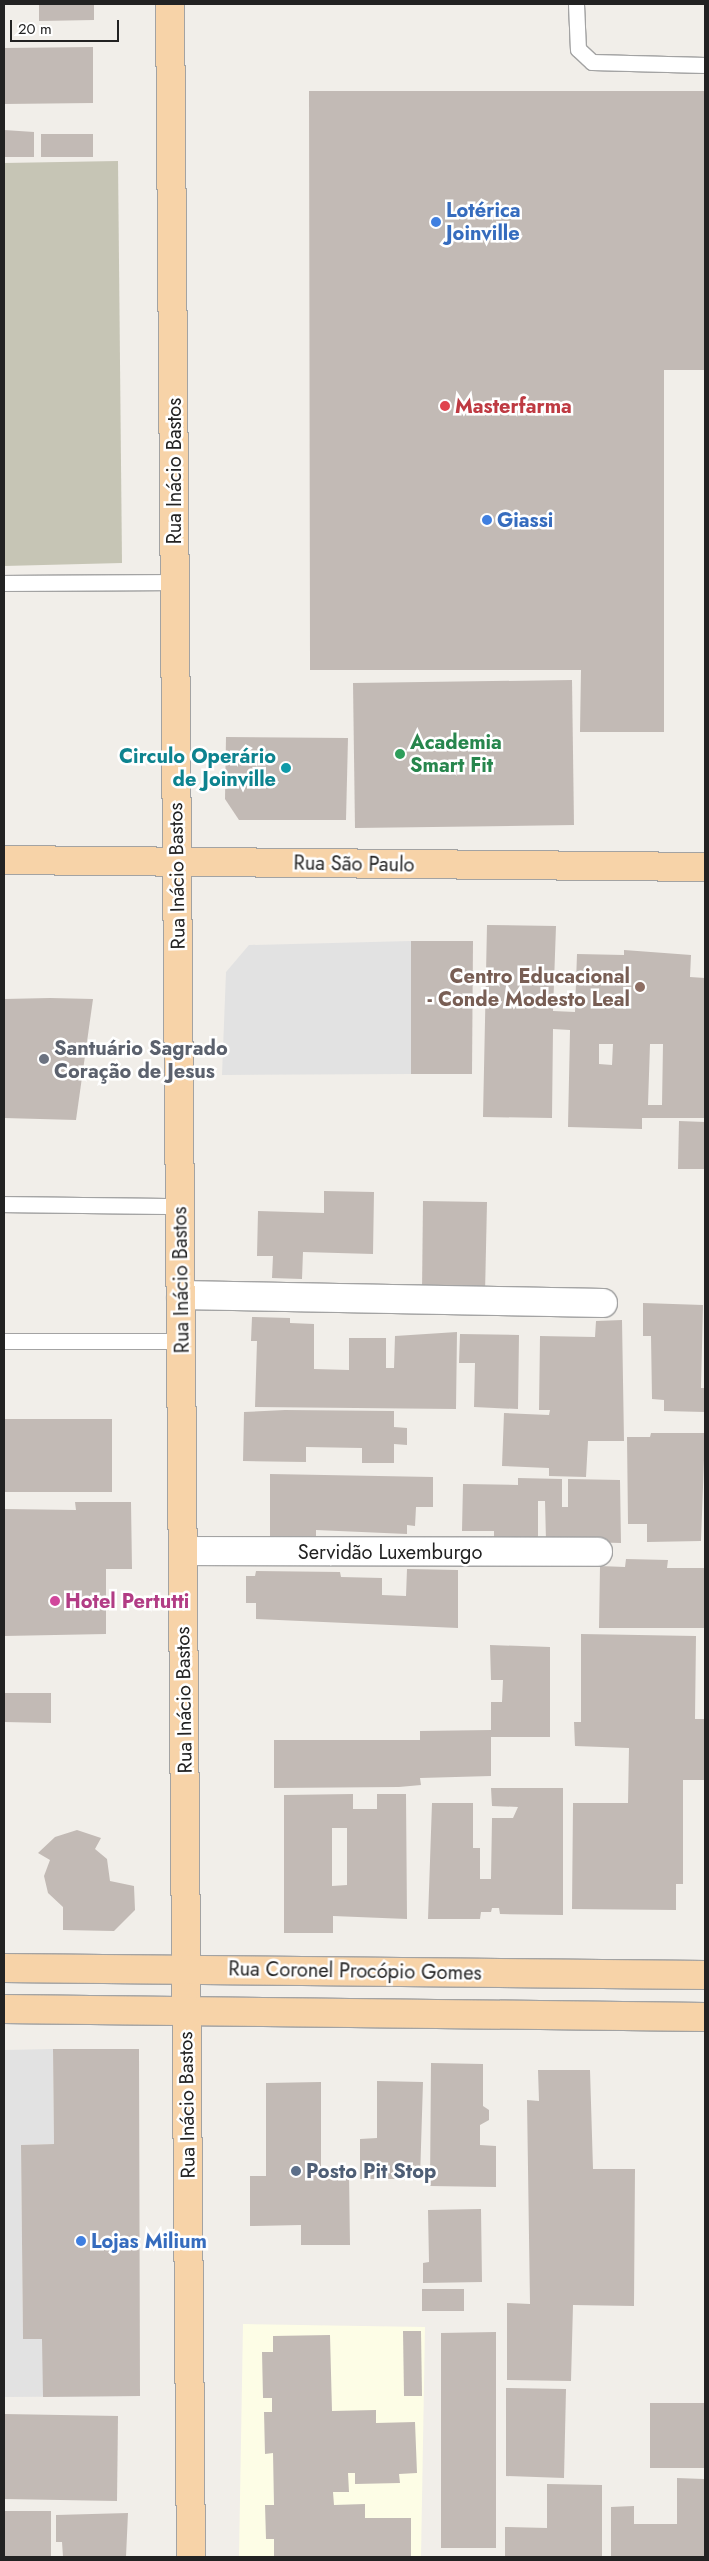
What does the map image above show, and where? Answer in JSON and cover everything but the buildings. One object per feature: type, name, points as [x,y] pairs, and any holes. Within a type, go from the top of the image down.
[{"type":"main road","name":"Rua Inácio Bastos","points":[[170,4],[191,2557]]},
{"type":"main road","name":"Rua São Paulo","points":[[4,860],[705,867]]},
{"type":"main road","name":"Rua Coronel Procópio Gomes","points":[[4,1968],[705,1975]]},
{"type":"main road","name":"Rua Coronel Procópio Gomes","points":[[4,2009],[705,2017]]},
{"type":"street","points":[[181,1295],[603,1303]]},
{"type":"street","name":"Servidão Luxemburgo","points":[[183,1552],[598,1552]]},
{"type":"lane","points":[[576,4],[578,49],[592,62],[705,65]]},
{"type":"lane","points":[[4,583],[175,582]]},
{"type":"lane","points":[[4,1204],[180,1206]]},
{"type":"lane","points":[[4,1342],[181,1341]]},
{"type":"shaded area","points":[[118,161],[122,563],[4,566],[4,163]]},
{"type":"shaded area","points":[[411,941],[411,1074],[222,1075],[226,972],[249,945]]},
{"type":"shaded area","points":[[53,2049],[54,2144],[21,2145],[23,2338],[42,2339],[140,2396],[4,2397],[4,2050]]},
{"type":"shaded area","points":[[243,2324],[425,2327],[421,2557],[239,2557]]},
{"type":"place","name":"Lotérica Joinville","points":[[436,222]]},
{"type":"place","name":"Masterfarma","points":[[445,406]]},
{"type":"place","name":"Giassi","points":[[487,520]]},
{"type":"place","name":"Academia Smart Fit","points":[[400,754]]},
{"type":"place","name":"Circulo Operário de Joinville","points":[[286,768]]},
{"type":"place","name":"Centro Educacional - Conde Modesto Leal","points":[[640,987]]},
{"type":"place","name":"Santuário Sagrado Coração de Jesus","points":[[44,1059]]},
{"type":"place","name":"Hotel Pertutti","points":[[55,1601]]},
{"type":"place","name":"Posto Pit Stop","points":[[296,2171]]},
{"type":"place","name":"Lojas Milium","points":[[81,2241]]}]
